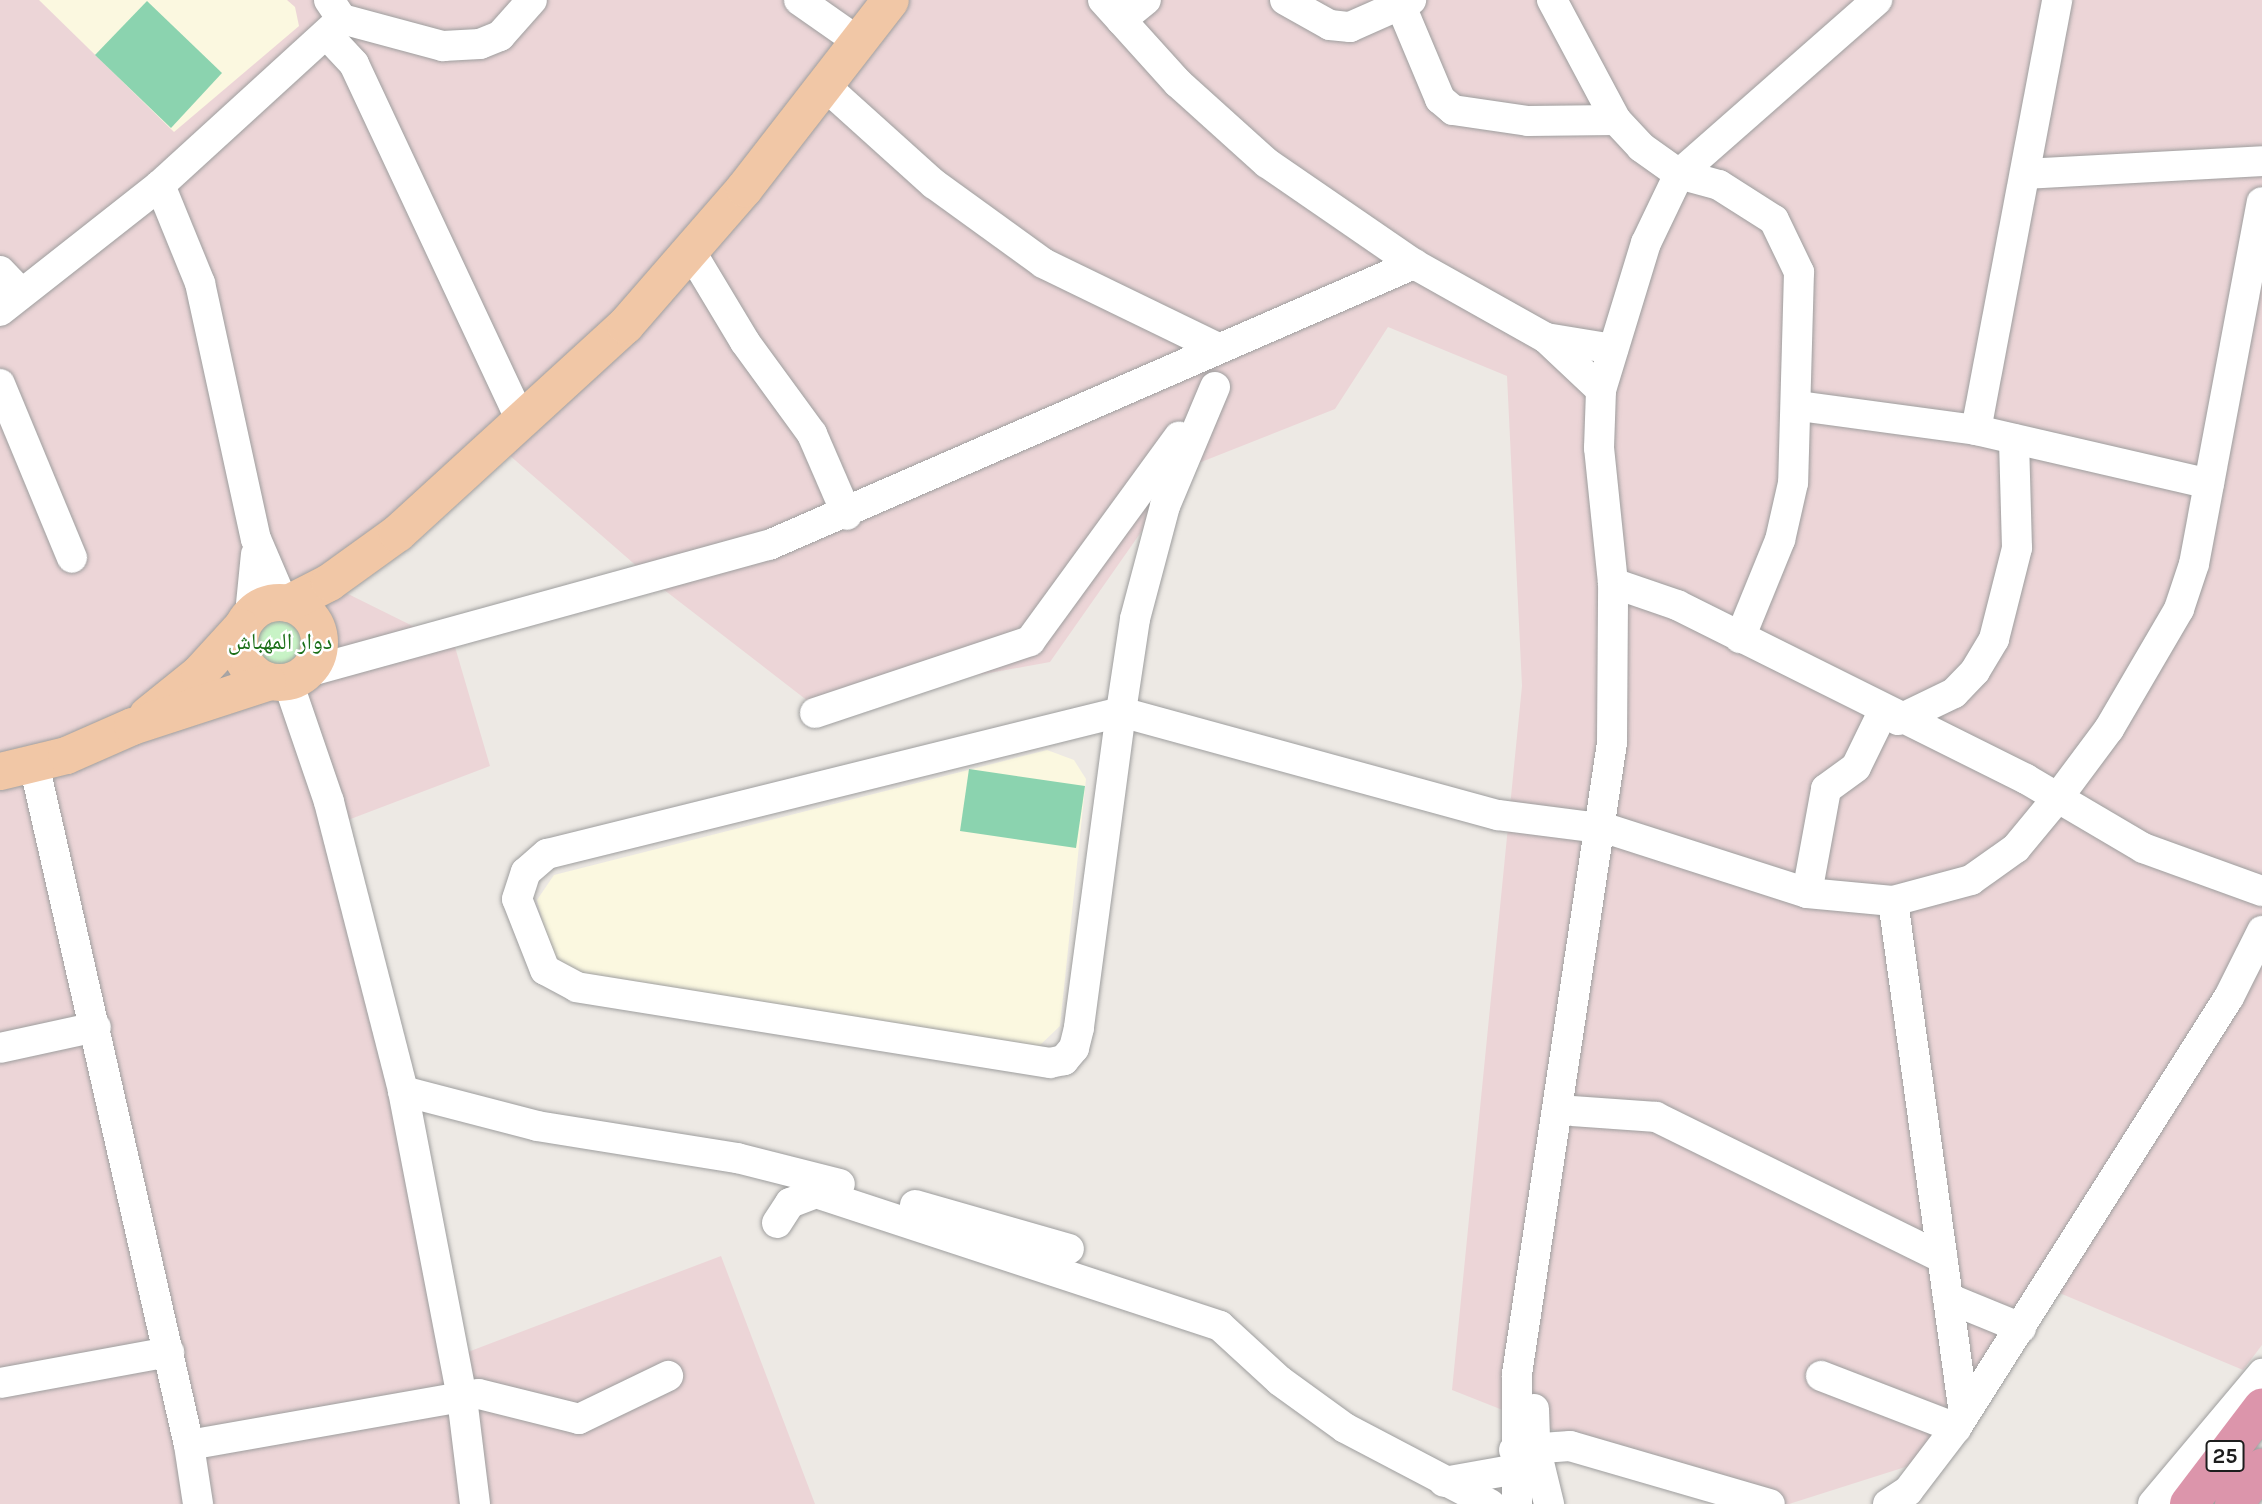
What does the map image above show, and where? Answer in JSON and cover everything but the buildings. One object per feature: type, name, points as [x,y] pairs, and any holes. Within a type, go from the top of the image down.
[{"type":"highway","name":"25","points":[[2189,1504],[2262,1408]]},
{"type":"highway","name":"25","points":[[2234,1504],[2262,1468]]},
{"type":"main road","points":[[132,726],[199,673],[266,612],[369,555],[522,423],[691,252],[825,86],[890,0]]},
{"type":"main road","points":[[17,768],[132,726],[287,678],[319,636],[369,555]]},
{"type":"main road","points":[[266,612],[242,660],[287,678]]},
{"type":"main road","points":[[266,612],[308,614],[319,636]]},
{"type":"street","points":[[333,18],[406,40],[481,44],[500,36],[532,0]]},
{"type":"street","points":[[799,0],[859,42]]},
{"type":"street","points":[[1146,0],[1112,10],[1225,128],[1414,264],[1546,338],[1601,390]]},
{"type":"street","points":[[1285,0],[1330,25],[1350,27],[1406,3],[1440,99],[1453,110],[1528,121],[1616,120]]},
{"type":"street","points":[[1552,0],[1616,120],[1641,147],[1679,174],[1747,199],[1774,220],[1790,244],[1799,272],[1799,406],[1793,483],[1780,540],[1740,638]]},
{"type":"street","points":[[1517,1504],[1534,1405],[1573,1111],[1607,784],[1613,583],[1599,448],[1601,390],[1654,223],[1679,174],[1877,0]]},
{"type":"street","points":[[1976,430],[2057,0]]},
{"type":"street","points":[[7,291],[160,185],[333,18]]},
{"type":"street","points":[[333,18],[522,423]]},
{"type":"street","points":[[825,86],[934,184],[1042,263],[1218,348]]},
{"type":"street","points":[[2025,174],[2262,161]]},
{"type":"street","points":[[160,185],[200,283],[256,540],[266,612]]},
{"type":"street","points":[[1215,387],[1181,461],[1148,561],[1121,712],[1079,1028],[1074,1048],[1064,1060],[1050,1063],[568,984],[545,970],[517,899],[526,872],[547,854],[1121,712],[1498,815],[1602,828],[1807,893],[1893,901],[1971,880],[2015,848],[2059,796],[2116,718],[2179,609],[2194,565],[2262,202]]},
{"type":"street","points":[[691,252],[745,342],[812,434],[847,514]]},
{"type":"street","points":[[475,1504],[462,1398],[403,1091],[329,802],[287,678],[666,577],[847,514],[1218,348],[1414,264]]},
{"type":"street","points":[[815,713],[1030,641],[1253,334]]},
{"type":"street","points":[[1546,338],[1613,349]]},
{"type":"street","points":[[0,384],[72,558]]},
{"type":"street","points":[[1799,406],[1976,430],[2209,484]]},
{"type":"street","points":[[1807,893],[1826,789],[1856,767],[1891,716],[1954,693],[1975,671],[1994,639],[2017,548],[2014,439]]},
{"type":"street","points":[[1613,583],[1654,595],[1891,716],[2059,796],[2143,848],[2262,891]]},
{"type":"street","points":[[17,768],[96,1027],[190,1445],[198,1504]]},
{"type":"street","points":[[1549,1504],[1526,1457],[1517,1374],[1602,828]]},
{"type":"street","points":[[1893,901],[1948,1298],[1960,1421]]},
{"type":"street","points":[[1888,1504],[1908,1491],[1960,1421],[2021,1328],[2228,997],[2262,931]]},
{"type":"street","points":[[0,1048],[96,1027]]},
{"type":"street","points":[[403,1091],[537,1126],[737,1158],[1069,1249]]},
{"type":"street","points":[[1573,1111],[1656,1116],[1942,1258]]},
{"type":"street","points":[[777,1223],[790,1203],[816,1193],[1220,1326],[1280,1381],[1345,1428],[1490,1504]]},
{"type":"street","points":[[1948,1298],[2021,1328]]},
{"type":"street","points":[[0,1383],[169,1352]]},
{"type":"street","points":[[2153,1504],[2262,1374]]},
{"type":"street","points":[[190,1445],[479,1394],[579,1419],[668,1376]]},
{"type":"street","points":[[1821,1376],[1960,1421]]},
{"type":"street","points":[[1444,1482],[1570,1446],[1770,1504]]},
{"type":"street","points":[[2257,1504],[2262,1497]]},
{"type":"shaded area","points":[[0,0],[2262,0],[2262,1345],[2243,1370],[2050,1289],[1921,1462],[1789,1504],[1741,1504],[1452,1390],[1522,686],[1507,376],[1388,327],[1335,409],[1186,468],[1050,662],[813,705],[663,589],[500,447],[336,588],[455,647],[490,766],[340,823],[460,1355],[721,1256],[815,1504],[0,1504]]},
{"type":"shaded area","points":[[39,0],[287,0],[295,7],[299,26],[174,132]]},
{"type":"shaded area","points":[[1047,750],[1074,760],[1086,779],[1060,1026],[1037,1048],[579,974],[563,969],[552,956],[537,900],[554,875]]},
{"type":"green space","points":[[147,1],[222,73],[171,128],[95,55]]},
{"type":"green space","name":"دوار المهباش","points":[[280,613],[291,615],[304,626],[309,642],[307,653],[296,666],[280,671],[269,669],[256,658],[251,642],[253,631],[264,618]]},
{"type":"green space","points":[[969,769],[1085,786],[1076,848],[960,831]]}]
